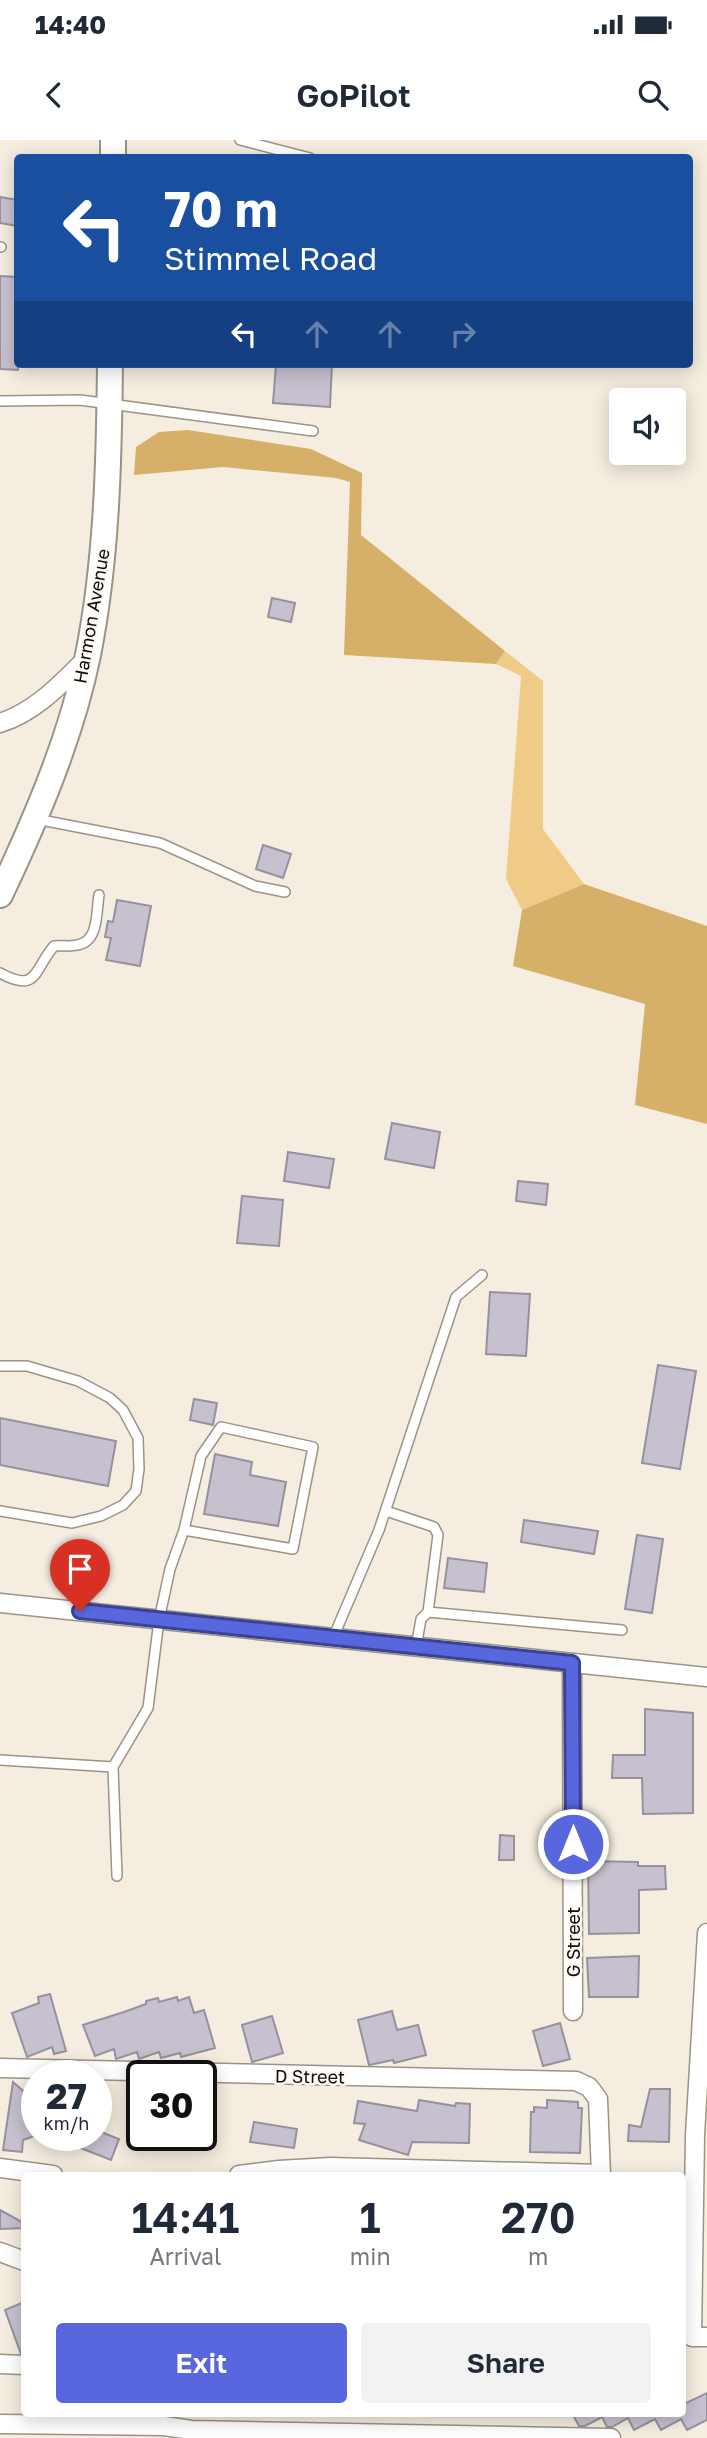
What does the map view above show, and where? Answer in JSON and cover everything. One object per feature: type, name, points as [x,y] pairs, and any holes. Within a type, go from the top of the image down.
[{"type":"main road","name":"Harmon Avenue","points":[[1,890],[34,819],[65,738],[87,657],[100,579],[108,498],[110,368]]},
{"type":"street","points":[[0,723],[10,720],[54,692],[87,657]]},
{"type":"street","points":[[0,1603],[707,1678]]},
{"type":"street","name":"G Street","points":[[572,1663],[573,2011]]},
{"type":"street","points":[[699,2337],[700,2237],[688,2204],[701,2135],[707,1933]]},
{"type":"street","name":"D Street","points":[[0,2068],[576,2081],[589,2087],[598,2099],[601,2172]]},
{"type":"street","points":[[263,2172],[330,2167],[524,2172]]},
{"type":"street","points":[[0,2168],[30,2172]]},
{"type":"street","points":[[0,2252],[21,2260]]},
{"type":"street","points":[[0,2364],[21,2365]]},
{"type":"street","points":[[0,2424],[63,2431],[164,2426],[205,2430],[611,2438]]},
{"type":"lane","points":[[240,140],[294,154]]},
{"type":"lane","points":[[0,401],[110,402],[313,431]]},
{"type":"lane","points":[[34,819],[160,843],[255,886],[285,892]]},
{"type":"lane","points":[[0,973],[12,980],[26,981],[36,975],[54,946],[76,946],[88,942],[93,935],[99,895]]},
{"type":"lane","points":[[332,1638],[380,1530],[456,1297],[482,1275]]},
{"type":"lane","points":[[0,1366],[27,1366],[66,1377],[110,1398],[123,1410],[138,1438],[139,1469],[136,1491],[122,1506],[101,1516],[72,1523],[0,1511]]},
{"type":"lane","points":[[117,1876],[113,1767],[148,1708],[159,1619],[201,1456],[221,1427],[313,1447],[293,1549],[184,1530]]},
{"type":"lane","points":[[386,1511],[434,1527],[438,1535],[428,1612],[421,1619],[415,1647]]},
{"type":"lane","points":[[428,1612],[622,1630]]},
{"type":"lane","points":[[0,1760],[113,1767]]},
{"type":"shaded area","points":[[188,430],[311,449],[362,473],[361,535],[505,651],[496,664],[344,655],[350,482],[336,478],[223,467],[134,475],[136,447],[159,432]]},
{"type":"shaded area","points":[[505,651],[543,681],[543,829],[584,884],[522,910],[506,879],[521,676],[496,664]]},
{"type":"shaded area","points":[[584,884],[707,926],[707,1124],[635,1105],[645,1004],[513,966],[522,910]]},
{"type":"building","points":[[0,197],[14,199],[14,225],[0,223]]},
{"type":"building","points":[[0,276],[14,277],[14,368],[18,370],[0,369]]},
{"type":"building","points":[[276,368],[332,368],[330,407],[273,403]]},
{"type":"building","points":[[272,598],[295,603],[291,622],[268,617]]},
{"type":"building","points":[[263,845],[291,854],[283,878],[256,869]]},
{"type":"building","points":[[117,900],[151,906],[140,966],[106,960],[111,938],[105,937],[108,921],[113,922]]},
{"type":"building","points":[[392,1123],[440,1132],[434,1168],[385,1159]]},
{"type":"building","points":[[288,1152],[334,1159],[329,1188],[284,1181]]},
{"type":"building","points":[[518,1181],[548,1184],[546,1205],[516,1201]]},
{"type":"building","points":[[242,1196],[283,1200],[279,1246],[237,1243]]},
{"type":"building","points":[[490,1292],[530,1294],[526,1356],[486,1354]]},
{"type":"building","points":[[658,1365],[696,1371],[680,1469],[642,1463]]},
{"type":"building","points":[[194,1399],[217,1403],[213,1425],[190,1420]]},
{"type":"building","points":[[0,1418],[116,1441],[108,1486],[0,1465]]},
{"type":"building","points":[[215,1454],[252,1462],[250,1475],[286,1482],[278,1526],[204,1514]]},
{"type":"building","points":[[524,1520],[598,1531],[594,1554],[521,1542]]},
{"type":"building","points":[[637,1535],[663,1539],[652,1613],[625,1609]]},
{"type":"building","points":[[448,1558],[487,1563],[484,1592],[444,1588]]},
{"type":"building","points":[[645,1709],[693,1713],[693,1813],[643,1814],[642,1778],[612,1778],[613,1755],[645,1755]]},
{"type":"building","points":[[500,1835],[514,1836],[514,1860],[499,1860]]},
{"type":"building","points":[[588,1861],[638,1862],[638,1866],[665,1866],[666,1889],[639,1890],[639,1933],[589,1934]]},
{"type":"building","points":[[639,1956],[638,1997],[589,1997],[587,1958]]},
{"type":"building","points":[[50,1994],[66,2051],[54,2054],[52,2047],[27,2057],[12,2013],[39,2003],[38,1997]]},
{"type":"building","points":[[177,1997],[178,2001],[189,1997],[194,2013],[204,2010],[215,2048],[181,2057],[180,2053],[161,2058],[159,2052],[139,2059],[137,2052],[116,2059],[114,2049],[95,2056],[83,2025],[146,2004],[146,2001],[158,1998],[159,2002]]},
{"type":"building","points":[[392,2011],[397,2030],[418,2025],[426,2055],[394,2063],[393,2060],[369,2065],[358,2020]]},
{"type":"building","points":[[272,2016],[283,2053],[252,2062],[242,2025]]},
{"type":"building","points":[[560,2023],[570,2059],[543,2066],[533,2031]]},
{"type":"building","points":[[13,2082],[21,2089],[22,2152],[3,2150]]},
{"type":"building","points":[[650,2089],[670,2089],[669,2142],[628,2141],[629,2125],[641,2127]]},
{"type":"building","points":[[419,2100],[455,2106],[456,2103],[470,2104],[469,2143],[412,2142],[408,2155],[359,2140],[365,2124],[354,2123],[358,2101],[417,2111]]},
{"type":"building","points":[[547,2100],[578,2102],[578,2108],[582,2108],[580,2153],[530,2152],[531,2112],[534,2112],[534,2107],[547,2108]]},
{"type":"building","points":[[254,2122],[297,2129],[294,2148],[250,2142]]},
{"type":"building","points":[[112,2136],[119,2139],[111,2160],[88,2151],[112,2151]]},
{"type":"building","points":[[0,2210],[21,2221],[21,2228],[0,2229]]},
{"type":"building","points":[[21,2303],[21,2354],[5,2310]]},
{"type":"building","points":[[707,2393],[707,2420],[687,2430],[681,2419],[661,2430],[655,2419],[634,2430],[628,2418],[607,2427],[602,2417],[686,2417],[686,2403]]},
{"type":"building","points":[[574,2417],[602,2417],[585,2426],[579,2426]]},
{"type":"route","points":[[80,1611],[572,1663],[573,1844]]}]
